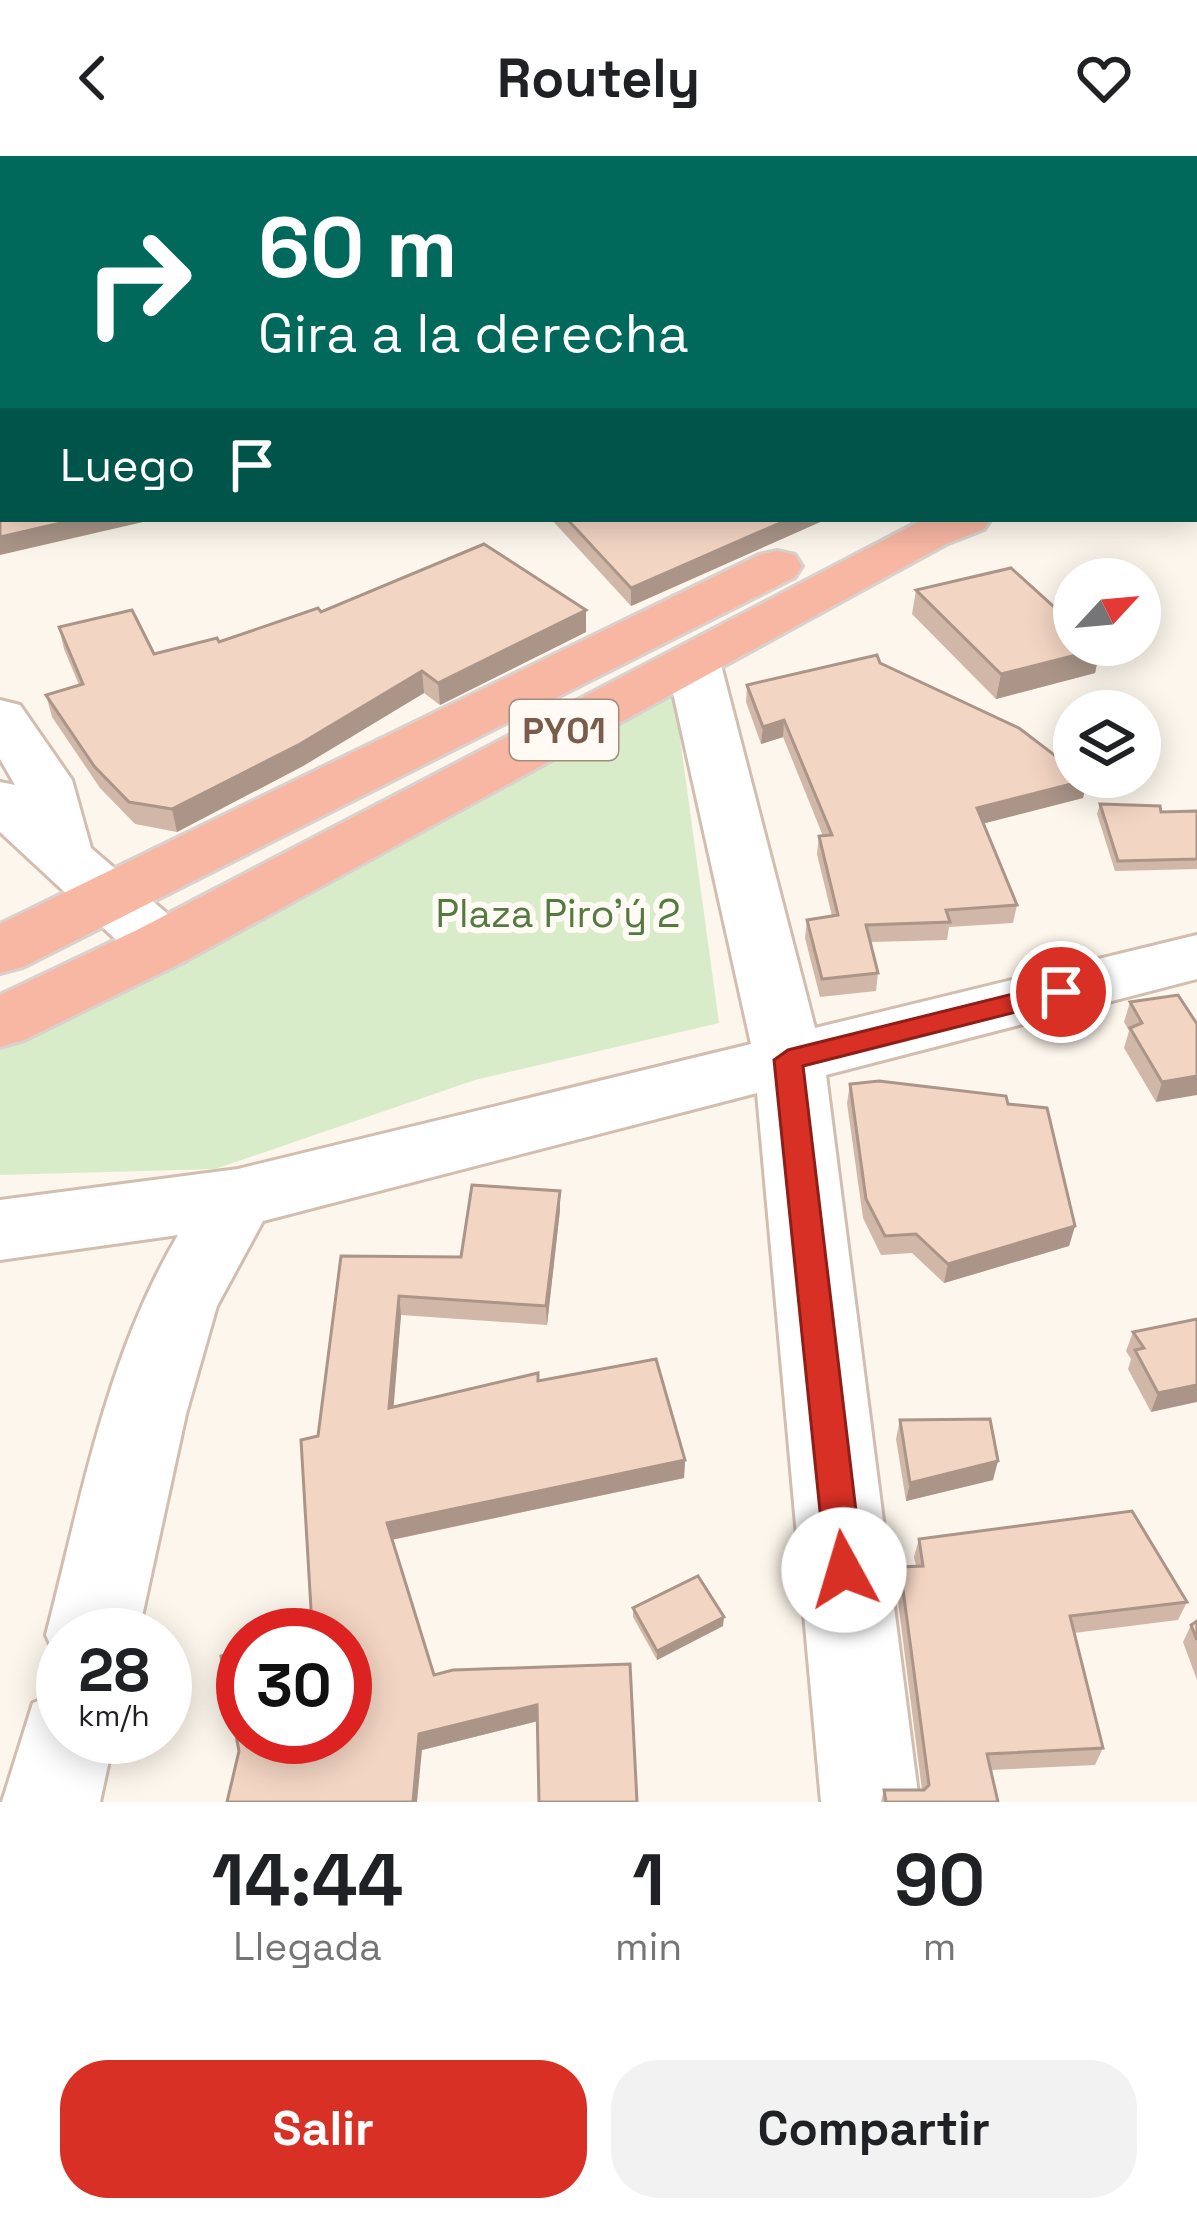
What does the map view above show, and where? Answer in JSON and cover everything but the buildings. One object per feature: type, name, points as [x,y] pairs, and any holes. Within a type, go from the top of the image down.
[{"type":"highway","name":"PY01","points":[[0,952],[81,871],[864,522]]},
{"type":"highway","name":"PY01","points":[[0,1023],[162,945],[961,522]]},
{"type":"street","points":[[693,661],[788,1060],[870,1802]]},
{"type":"street","points":[[0,717],[43,779],[81,871]]},
{"type":"street","points":[[0,800],[162,945]]},
{"type":"street","points":[[0,872],[81,871]]},
{"type":"street","points":[[0,1230],[238,1198],[1197,958]]},
{"type":"street","points":[[98,1608],[145,1414],[179,1303],[238,1198]]},
{"type":"street","points":[[51,1802],[60,1764]]},
{"type":"green space","name":"Plaza Piro'ý 2","points":[[673,687],[719,1023],[475,1080],[215,1169],[0,1175],[0,1046]]},
{"type":"route","points":[[844,1570],[788,1060],[1061,992]]}]
